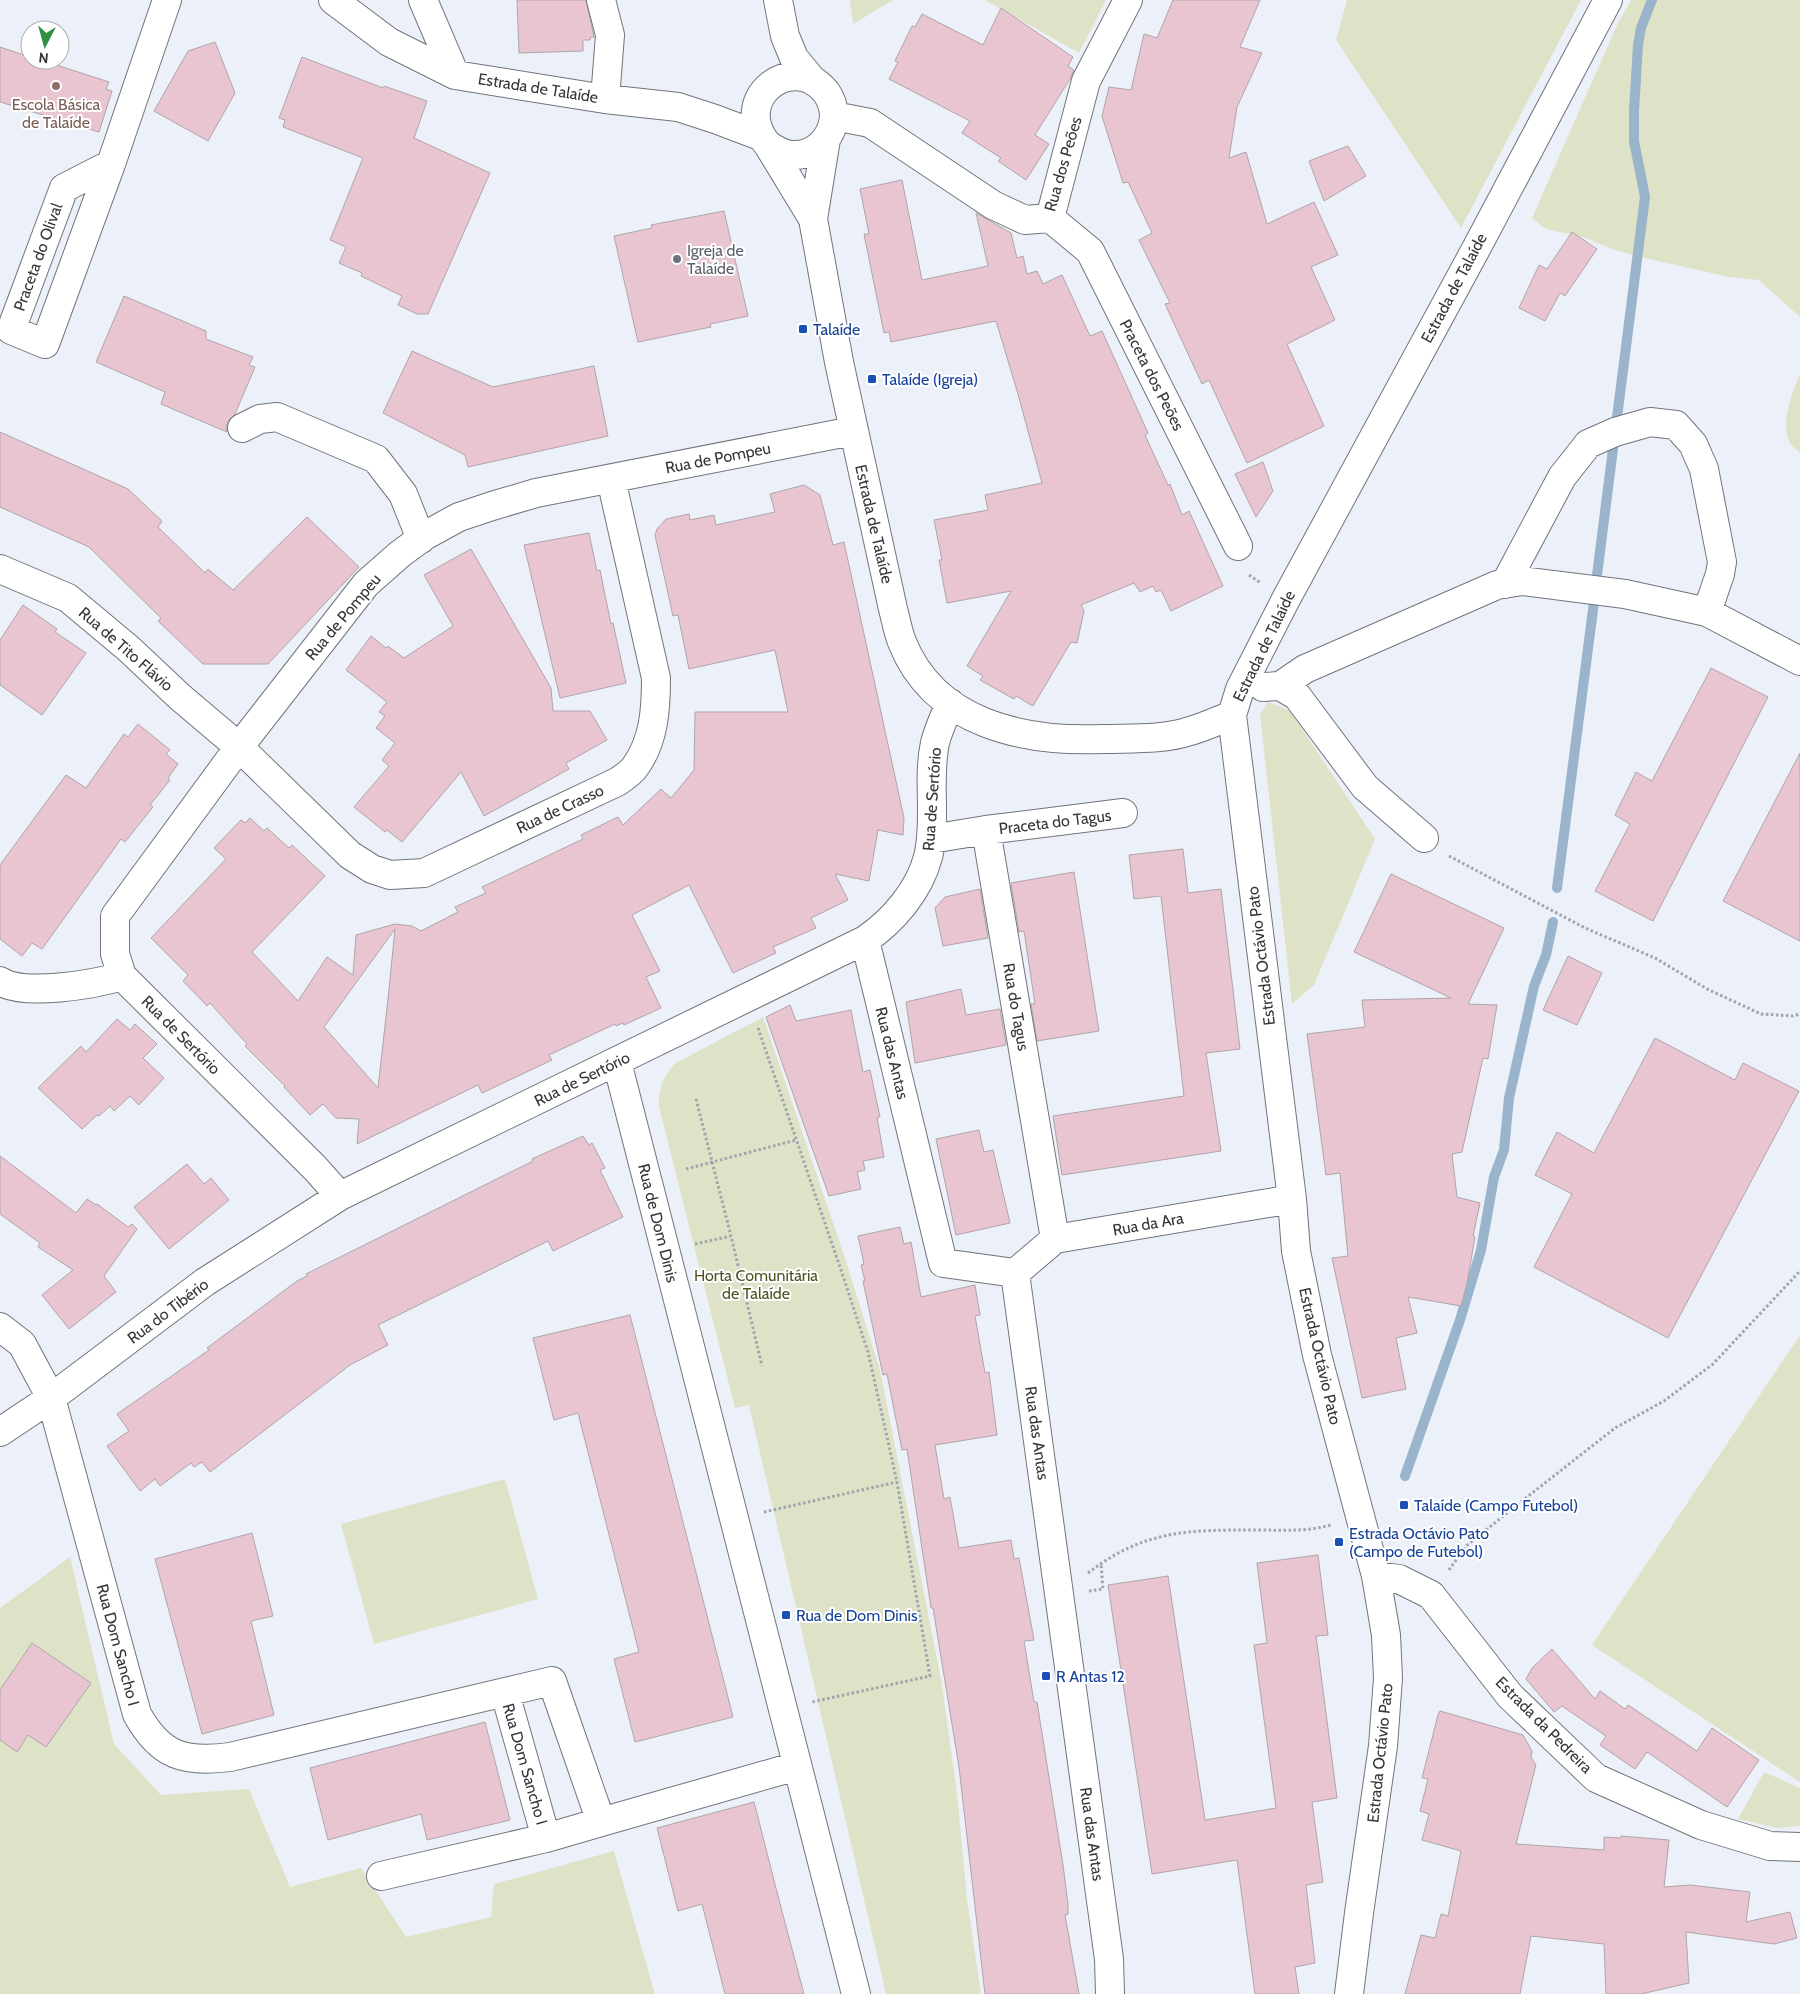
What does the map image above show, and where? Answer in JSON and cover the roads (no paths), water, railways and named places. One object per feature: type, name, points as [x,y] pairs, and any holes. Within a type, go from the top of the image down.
[{"type":"street","name":"Praceta do Olival","points":[[111,164],[64,188],[11,330],[45,344],[111,164],[167,0]]},
{"type":"street","points":[[423,0],[455,75]]},
{"type":"street","points":[[601,0],[610,35],[604,99]]},
{"type":"street","points":[[778,0],[785,36],[794,58],[813,81]]},
{"type":"street","name":"Rua dos Peões","points":[[830,127],[870,123],[993,205],[1025,220],[1050,218],[1086,81],[1128,0]]},
{"type":"street","name":"Estrada de Talaíde","points":[[813,219],[756,126],[755,114],[757,103],[763,92],[783,78],[795,76],[813,81],[821,86],[828,95],[832,105],[830,127],[813,219],[853,431],[902,642],[917,670],[950,703],[971,718],[1029,736],[1076,740],[1158,737],[1191,731],[1236,702],[1286,599],[1477,247],[1608,0]]},
{"type":"street","name":"Estrada de Talaíde","points":[[342,4],[389,42],[455,75],[604,99],[678,108],[715,119],[764,141],[779,152],[792,155],[805,154],[817,148],[830,127]]},
{"type":"street","name":"Praceta dos Peões","points":[[1050,218],[1090,251],[1238,546]]},
{"type":"street","points":[[242,428],[260,419],[277,417],[376,460],[403,494],[421,539]]},
{"type":"street","points":[[1505,584],[1562,477],[1588,444],[1615,432],[1650,422],[1676,426],[1693,444],[1704,469],[1722,562],[1720,574],[1707,612]]},
{"type":"street","name":"Rua de Pompeu","points":[[122,976],[115,954],[115,916],[239,747],[366,584],[400,554],[421,539],[459,517],[536,493],[853,431]]},
{"type":"street","name":"Rua de Crasso","points":[[239,747],[350,854],[372,869],[390,875],[424,873],[617,782],[634,769],[647,745],[656,706],[656,678],[611,479]]},
{"type":"street","name":"Rua de Tito Flávio","points":[[0,569],[68,598],[129,649],[180,697],[239,747]]},
{"type":"street","points":[[1236,702],[1280,686],[1305,669],[1497,585],[1522,581],[1625,594],[1707,612],[1800,661]]},
{"type":"street","points":[[1280,686],[1297,696],[1365,787],[1424,838]]},
{"type":"street","name":"Estrada Octávio Pato","points":[[1236,702],[1292,1199],[1296,1251],[1316,1355],[1376,1576],[1386,1635],[1388,1678],[1383,1746],[1359,1913],[1350,1994]]},
{"type":"street","name":"Rua de Sertório","points":[[122,976],[315,1168],[340,1196],[865,940],[880,930],[895,914],[918,882],[928,857],[931,839],[932,764],[935,742],[950,703]]},
{"type":"street","name":"Praceta do Tagus","points":[[986,830],[1123,813]]},
{"type":"street","points":[[931,839],[986,830]]},
{"type":"street","name":"Rua do Tagus","points":[[986,830],[1055,1240]]},
{"type":"street","name":"Rua das Antas","points":[[865,940],[943,1263],[1015,1273],[1109,1959],[1110,1994]]},
{"type":"street","points":[[0,981],[4,984],[28,990],[105,981],[122,976]]},
{"type":"street","name":"Rua de Dom Dinis","points":[[617,1062],[856,1994]]},
{"type":"street","name":"Rua do Tibério","points":[[0,1432],[52,1398],[205,1282],[340,1196]]},
{"type":"street","name":"Rua da Ara","points":[[1015,1273],[1055,1240],[1292,1199]]},
{"type":"street","name":"Rua Dom Sancho I","points":[[0,1327],[22,1344],[52,1398],[137,1714],[146,1730],[156,1742],[185,1758],[208,1760],[230,1757],[552,1680],[601,1822]]},
{"type":"street","name":"Estrada da Pedreira","points":[[1376,1576],[1399,1579],[1431,1595],[1510,1696],[1596,1778],[1701,1825],[1770,1846],[1800,1847]]},
{"type":"street","name":"Rua Dom Sancho I","points":[[505,1692],[546,1838],[797,1766]]},
{"type":"street","points":[[381,1876],[546,1838]]},
{"type":"waterway","points":[[1597,575],[1645,197],[1634,141],[1634,111],[1638,45],[1641,28],[1652,0]]},
{"type":"waterway","points":[[1557,888],[1594,602]]},
{"type":"waterway","points":[[1405,1476],[1460,1320],[1481,1250],[1494,1177],[1504,1150],[1509,1098],[1534,986],[1546,955],[1553,922]]},
{"type":"place","name":"Escola Básica de Talaíde","points":[[56,86]]},
{"type":"place","name":"Igreja de Talaíde","points":[[677,259]]},
{"type":"place","name":"Talaíde","points":[[803,329]]},
{"type":"place","name":"Talaíde (Igreja)","points":[[872,379]]},
{"type":"place","name":"Talaíde (Campo Futebol)","points":[[1404,1505]]},
{"type":"place","name":"Estrada Octávio Pato (Campo de Futebol)","points":[[1339,1542]]},
{"type":"place","name":"Rua de Dom Dinis","points":[[786,1615]]},
{"type":"place","name":"R Antas 12","points":[[1046,1676]]},
{"type":"park label","name":"Horta Comunitária de Talaíde","points":[[756,1284]]}]
